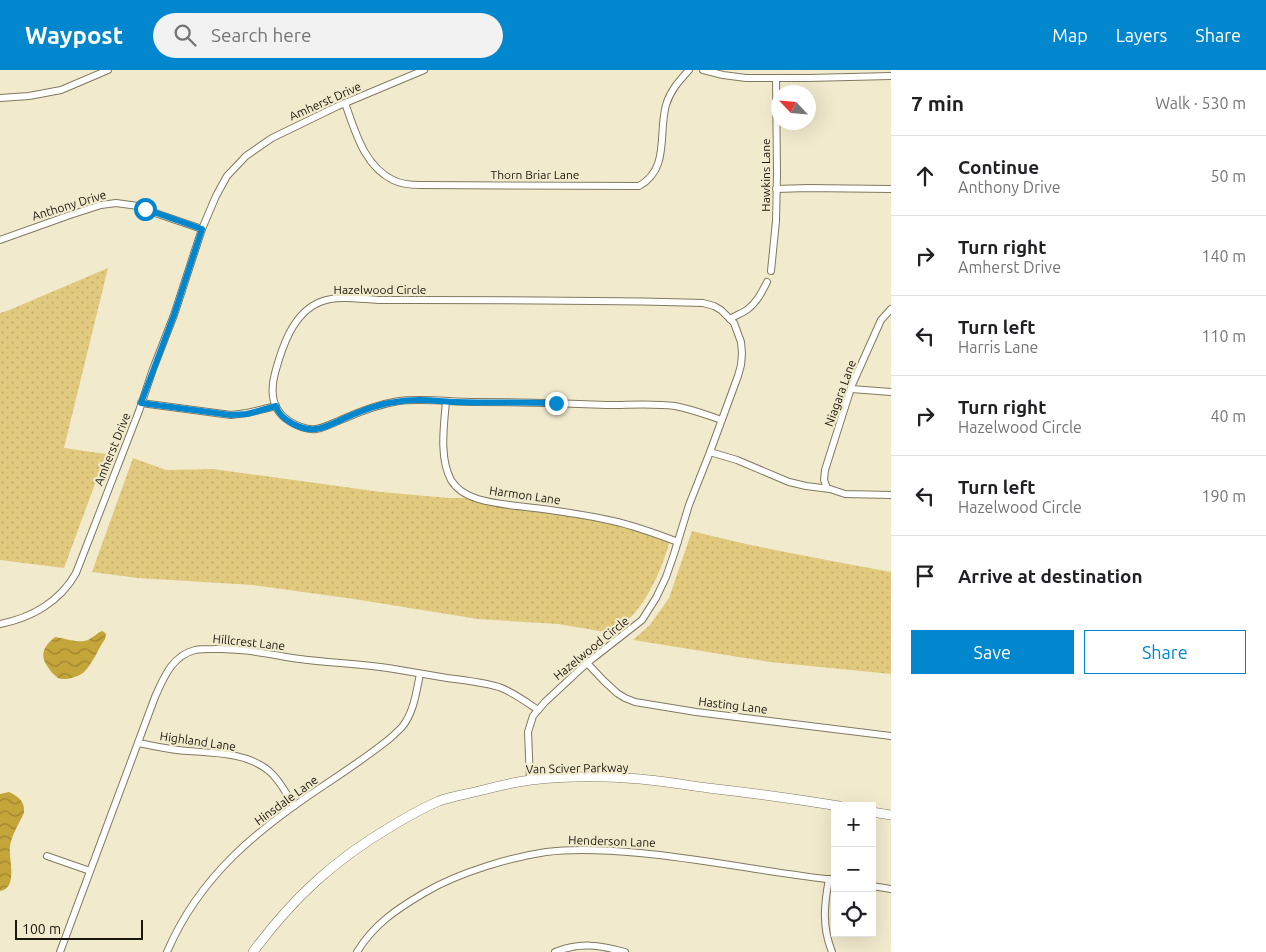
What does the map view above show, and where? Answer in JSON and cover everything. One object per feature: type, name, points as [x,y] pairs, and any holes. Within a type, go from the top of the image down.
[{"type":"street","points":[[0,98],[29,96],[61,90],[108,70]]},
{"type":"street","name":"Amherst Drive","points":[[0,624],[32,614],[57,597],[71,582],[76,573],[174,315],[202,229],[219,189],[231,170],[240,160],[266,141],[345,103],[424,70]]},
{"type":"street","name":"Thorn Briar Lane","points":[[345,103],[353,126],[369,160],[383,174],[398,182],[420,185],[639,186],[650,178],[657,166],[661,152],[666,104],[671,91],[689,70]]},
{"type":"street","points":[[703,70],[738,77],[817,78],[891,76]]},
{"type":"street","name":"Hawkins Lane","points":[[771,271],[776,231],[776,78]]},
{"type":"street","points":[[776,189],[891,189]]},
{"type":"street","name":"Anthony Drive","points":[[0,240],[70,215],[102,205],[116,203],[138,206],[202,229]]},
{"type":"street","points":[[730,319],[752,305],[767,282]]},
{"type":"street","name":"Hazelwood Circle","points":[[276,406],[273,390],[274,379],[279,359],[291,331],[302,314],[310,307],[331,299],[577,300],[703,303],[721,310],[730,319],[738,332],[741,342],[742,354],[738,376],[689,505],[661,588],[647,614],[638,624],[587,663],[545,702],[533,716],[528,732],[530,780]]},
{"type":"street","name":"Niagara Lane","points":[[827,488],[824,484],[824,475],[851,389],[881,320],[891,309]]},
{"type":"street","points":[[851,389],[891,392]]},
{"type":"street","points":[[141,403],[231,415],[247,414],[276,406],[277,410],[294,424],[304,428],[316,429],[356,413],[394,402],[419,399],[676,406],[722,420]]},
{"type":"street","name":"Harmon Lane","points":[[446,401],[444,442],[448,471],[452,481],[459,490],[469,496],[492,502],[602,518],[646,530],[678,542]]},
{"type":"street","points":[[710,452],[737,460],[789,482],[827,488],[845,494],[891,495]]},
{"type":"street","name":"Hillcrest Lane","points":[[60,952],[164,676],[176,659],[195,650],[239,650],[395,669],[473,681],[498,687],[517,695],[538,710]]},
{"type":"street","name":"Hasting Lane","points":[[587,663],[617,693],[635,702],[696,712],[891,736]]},
{"type":"street","name":"Hinsdale Lane","points":[[167,952],[188,910],[218,870],[265,828],[378,749],[395,734],[410,712],[420,674]]},
{"type":"street","name":"Highland Lane","points":[[138,743],[178,750],[219,754],[252,761],[271,773],[294,806]]},
{"type":"street","name":"Van Sciver Parkway","points":[[253,952],[276,921],[307,888],[345,857],[422,808],[440,801],[530,780],[592,778],[639,779],[831,805]]},
{"type":"street","points":[[876,813],[891,815]]},
{"type":"street","name":"Henderson Lane","points":[[357,952],[372,931],[392,913],[440,884],[460,875],[505,860],[544,852],[591,849],[661,855],[831,880]]},
{"type":"street","points":[[47,856],[90,871]]},
{"type":"street","points":[[831,883],[825,902],[824,922],[832,952]]},
{"type":"street","points":[[876,887],[891,889]]},
{"type":"street","points":[[555,952],[577,945],[587,945],[625,952]]},
{"type":"shaded area","points":[[108,268],[64,448],[106,454],[64,568],[0,560],[0,313]]},
{"type":"shaded area","points":[[133,458],[166,470],[213,469],[381,492],[449,498],[480,498],[590,516],[670,541],[660,571],[651,589],[633,615],[611,633],[558,624],[478,619],[253,585],[138,578],[92,572]]},
{"type":"shaded area","points":[[692,531],[766,548],[891,572],[891,674],[770,662],[633,640],[650,625],[669,598]]},
{"type":"water","points":[[102,631],[106,634],[105,639],[90,664],[81,674],[68,679],[58,678],[45,663],[44,651],[55,637],[84,641]]},
{"type":"water","points":[[9,792],[21,800],[24,813],[10,846],[11,879],[6,889],[0,891],[0,794]]},
{"type":"route","points":[[145,209],[202,229],[174,315],[141,403],[231,415],[247,414],[276,406],[277,410],[294,424],[304,428],[316,429],[380,405],[406,400],[556,403]]}]
